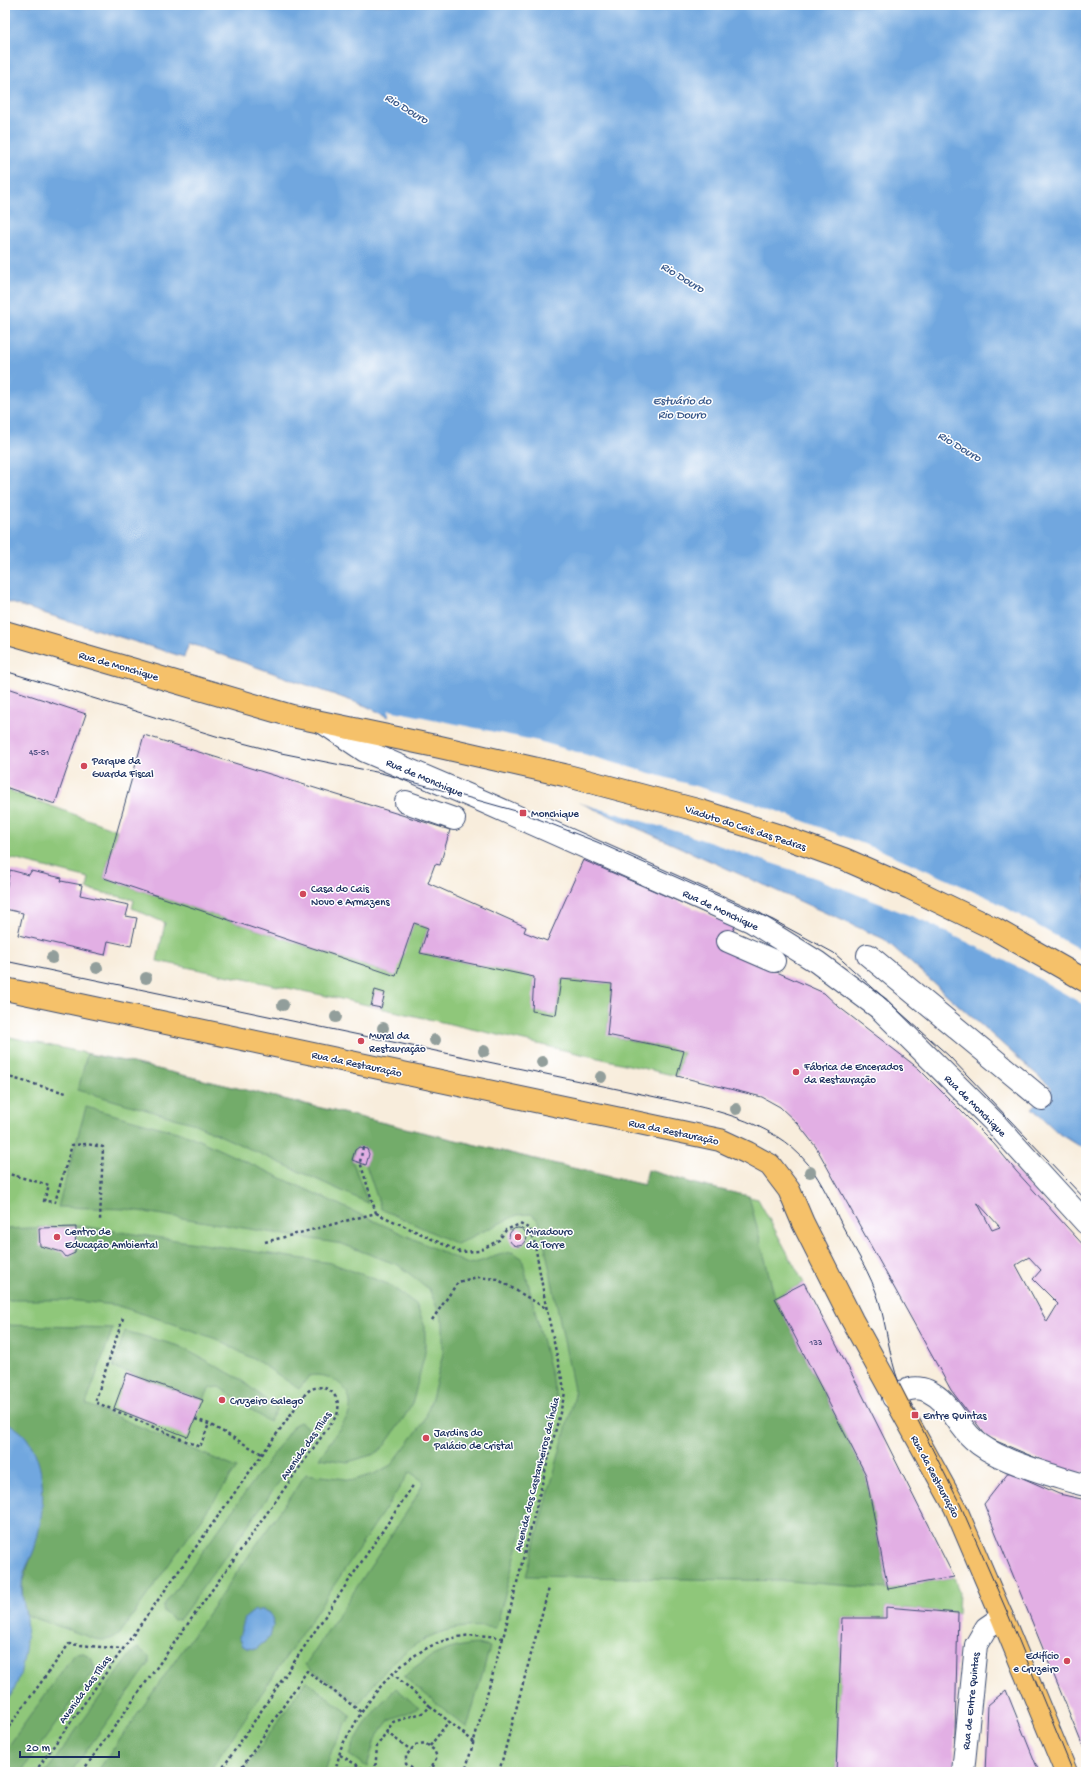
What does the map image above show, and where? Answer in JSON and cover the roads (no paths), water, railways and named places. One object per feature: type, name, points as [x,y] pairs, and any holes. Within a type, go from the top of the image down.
[{"type":"main road","name":"Rua de Monchique","points":[[5,632],[285,714],[383,736]]},
{"type":"main road","name":"Viaduto do Cais das Pedras","points":[[383,736],[440,747],[572,777],[700,811],[780,836],[844,860],[910,888],[995,929],[1086,981]]},
{"type":"main road","name":"Rua da Restauração","points":[[5,988],[720,1140],[748,1152],[770,1164],[789,1190],[803,1222],[848,1313],[955,1507],[1066,1772]]},
{"type":"street","name":"Rua de Monchique","points":[[325,724],[365,751],[482,801],[751,921],[817,962],[879,1008],[993,1121],[1086,1224]]},
{"type":"street","points":[[406,802],[454,819]]},
{"type":"street","points":[[728,941],[774,961]]},
{"type":"street","points":[[868,955],[1042,1099]]},
{"type":"street","points":[[893,1397],[903,1391],[914,1388],[926,1390],[943,1400],[973,1439],[998,1455],[1022,1466],[1086,1485]]},
{"type":"street","name":"Rua de Entre Quintas","points":[[963,1772],[976,1645],[986,1628],[1002,1617]]},
{"type":"water","name":"Estuário do Rio Douro","points":[[5,5],[1086,5],[1086,1150],[1057,1132],[1032,1108],[1052,1088],[884,939],[530,780],[417,725],[389,717],[366,706],[189,643],[184,657],[5,601]]},
{"type":"water","points":[[5,1421],[23,1434],[35,1452],[42,1479],[43,1494],[40,1523],[34,1550],[22,1580],[22,1593],[26,1614],[26,1639],[23,1663],[16,1685],[11,1695],[5,1702]]},
{"type":"water","points":[[255,1610],[257,1612],[259,1610],[264,1610],[270,1613],[273,1621],[270,1637],[256,1649],[243,1646],[239,1637],[245,1618]]},
{"type":"tram line","points":[[5,671],[216,736],[281,753],[381,773],[523,813],[597,842],[773,920],[834,953],[949,1056],[1086,1200]]},
{"type":"tram line","points":[[5,961],[693,1105],[736,1117],[756,1125],[793,1148],[808,1164],[818,1178],[872,1281],[882,1311],[893,1363],[899,1383],[960,1504],[1008,1614],[1073,1772]]},
{"type":"place","name":"Parque da Guarda Fiscal","points":[[84,766]]},
{"type":"place","name":"Monchique","points":[[523,813]]},
{"type":"place","name":"Casa do Cais Novo e Armazens","points":[[303,894]]},
{"type":"place","name":"Mural da Restauração","points":[[361,1041]]},
{"type":"place","name":"Fábrica de Encerados da Restauração","points":[[796,1072]]},
{"type":"place","name":"Centro de Educação Ambiental","points":[[57,1237]]},
{"type":"place","name":"Miradouro da Torre","points":[[518,1237]]},
{"type":"place","name":"Cruzeiro Galego","points":[[222,1400]]},
{"type":"place","name":"Entre Quintas","points":[[915,1415]]},
{"type":"place","name":"Jardins do Palácio de Cristal","points":[[426,1438]]},
{"type":"place","name":"Edifício e Cruzeiro","points":[[1067,1661]]},
{"type":"water label","name":"Rio Douro","points":[[407,108]]},
{"type":"water label","name":"Rio Douro","points":[[683,277]]},
{"type":"water label","name":"Rio Douro","points":[[960,446]]}]
